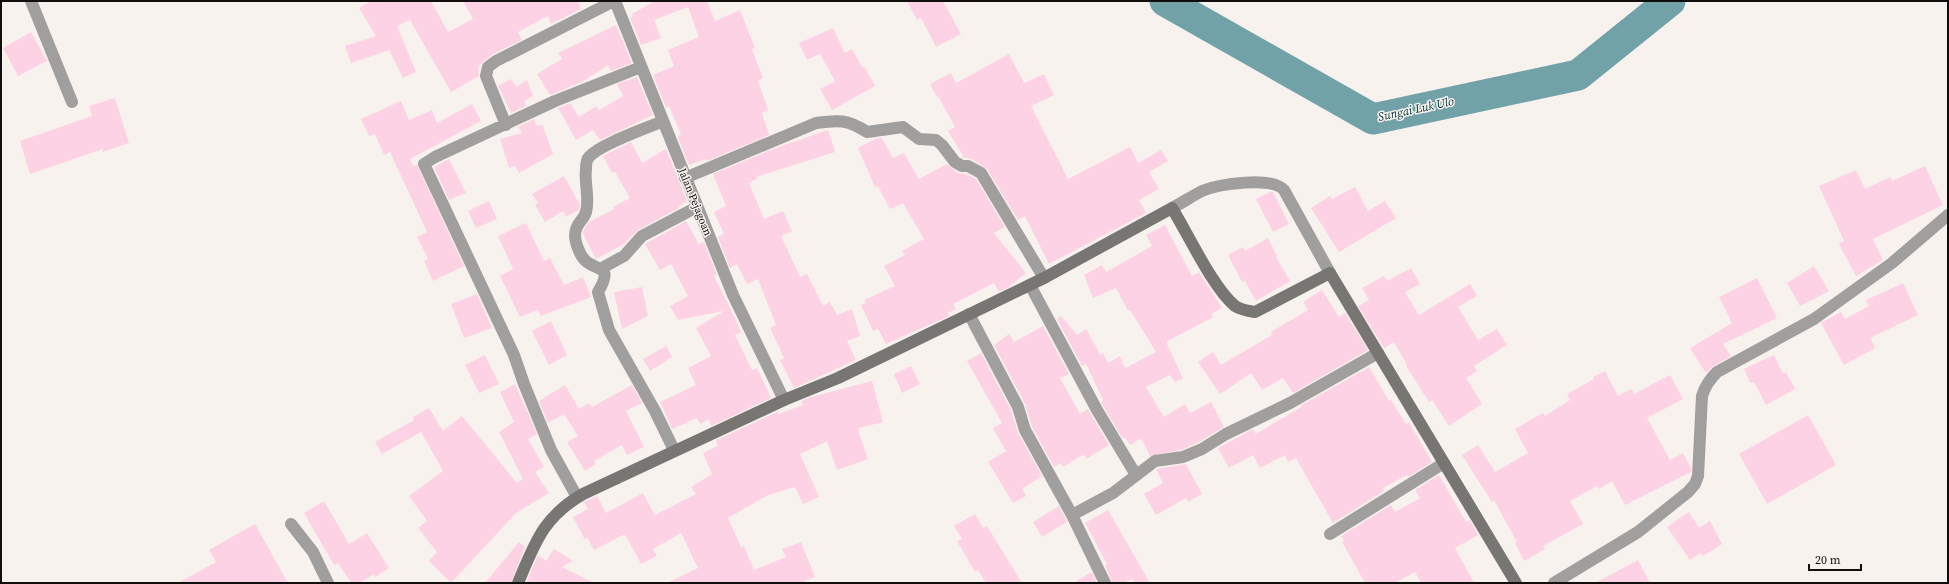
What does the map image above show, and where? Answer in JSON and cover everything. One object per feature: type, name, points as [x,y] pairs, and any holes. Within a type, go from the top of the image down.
[{"type":"street","points":[[31,1],[72,102]]},
{"type":"street","points":[[506,125],[486,76],[488,67],[496,61],[615,1]]},
{"type":"street","name":"Jalan Pejagoan","points":[[615,1],[733,295],[784,400]]},
{"type":"street","points":[[577,497],[551,450],[524,384],[514,355],[425,169],[424,164],[427,161],[555,101],[641,67]]},
{"type":"street","points":[[685,178],[816,123],[839,120],[854,124],[867,132],[903,127],[919,139],[936,140],[942,145],[955,162],[962,166],[968,166],[981,173],[1044,278]]},
{"type":"street","points":[[663,121],[614,142],[594,153],[587,159],[586,211],[576,228],[574,236],[580,253],[585,261],[590,265],[602,268],[624,256],[642,236],[697,207]]},
{"type":"street","points":[[518,583],[540,534],[548,522],[569,502],[577,497],[674,450],[784,400],[838,378],[1030,285],[1202,191],[1224,185],[1252,182],[1278,185],[1284,190],[1330,273],[1516,583]]},
{"type":"street","points":[[1172,208],[1220,288],[1236,307],[1245,311],[1255,312],[1330,273]]},
{"type":"street","points":[[1554,583],[1638,532],[1692,488],[1698,476],[1702,396],[1705,386],[1710,378],[1717,372],[1814,319],[1892,263],[1948,215]]},
{"type":"street","points":[[602,268],[605,272],[606,278],[598,292],[610,330],[655,411],[674,450]]},
{"type":"street","points":[[1030,285],[1097,410],[1136,475]]},
{"type":"street","points":[[969,314],[1018,407],[1025,430],[1072,514],[1105,583]]},
{"type":"street","points":[[1072,514],[1113,493],[1155,461],[1183,457],[1202,449],[1226,434],[1290,403],[1378,353]]},
{"type":"street","points":[[1330,534],[1444,463]]},
{"type":"street","points":[[291,524],[313,552],[328,583]]},
{"type":"building","points":[[371,1],[431,1],[448,32],[473,19],[463,1],[578,1],[581,9],[551,24],[548,16],[518,32],[522,40],[493,54],[478,67],[479,76],[451,92],[410,20],[397,26],[416,72],[403,78],[389,50],[351,63],[345,46],[376,36],[359,8]]},
{"type":"building","points":[[655,1],[707,1],[715,21],[740,10],[755,48],[752,49],[763,78],[758,81],[768,110],[762,113],[769,135],[707,161],[706,159],[689,165],[679,141],[678,136],[681,135],[669,106],[666,108],[653,75],[674,66],[668,50],[699,37],[688,7],[654,20],[661,38],[641,45],[630,18],[633,16],[632,14]]},
{"type":"building","points":[[907,1],[943,1],[961,34],[936,47],[921,18],[917,20]]},
{"type":"building","points":[[616,25],[632,63],[611,71],[608,65],[582,82],[550,95],[537,74],[562,59],[558,53]]},
{"type":"building","points":[[833,28],[845,53],[852,49],[862,67],[864,66],[875,86],[832,110],[820,89],[835,81],[820,54],[807,60],[799,43]]},
{"type":"building","points":[[31,32],[47,61],[18,76],[3,48]]},
{"type":"building","points":[[1009,54],[1024,83],[1044,74],[1054,95],[1031,106],[1068,179],[1130,147],[1138,163],[1161,150],[1168,161],[1149,172],[1159,189],[1139,200],[1146,213],[1049,264],[1025,216],[1018,220],[987,169],[972,159],[961,157],[963,156],[948,131],[955,127],[930,84],[951,73],[956,83]]},
{"type":"building","points":[[637,77],[653,115],[600,140],[593,130],[576,140],[558,108],[570,103],[579,117],[596,106],[599,110],[623,96],[617,84]]},
{"type":"building","points":[[511,79],[516,87],[527,80],[533,96],[524,101],[526,106],[511,113],[498,86]]},
{"type":"building","points":[[115,98],[129,143],[103,152],[103,149],[30,174],[20,141],[92,116],[89,106]]},
{"type":"building","points":[[401,101],[409,120],[432,110],[437,123],[472,104],[481,121],[410,159],[413,166],[417,165],[464,266],[433,281],[424,261],[428,259],[417,237],[427,232],[390,152],[384,155],[375,134],[369,136],[361,119]]},
{"type":"building","points":[[534,119],[537,126],[542,124],[553,154],[519,173],[515,166],[509,168],[500,139],[522,133],[518,127]]},
{"type":"building","points":[[828,130],[835,152],[756,177],[757,179],[749,183],[764,219],[783,211],[792,231],[781,236],[800,277],[807,274],[823,306],[830,302],[837,315],[852,309],[860,336],[847,341],[856,360],[794,388],[780,360],[784,358],[770,328],[776,325],[758,279],[747,284],[737,264],[730,268],[718,237],[724,234],[714,212],[726,206],[713,174],[773,149]]},
{"type":"building","points":[[877,138],[882,138],[893,158],[904,153],[919,179],[947,164],[958,173],[966,174],[976,179],[1005,227],[994,233],[1026,273],[1009,287],[999,292],[994,283],[953,304],[956,309],[948,313],[949,316],[886,344],[878,329],[873,331],[861,305],[866,303],[864,300],[895,286],[884,266],[905,255],[902,251],[924,239],[903,203],[890,209],[878,186],[875,187],[858,148]]},
{"type":"building","points":[[631,142],[642,163],[666,149],[687,201],[678,207],[679,208],[638,230],[624,244],[596,259],[583,234],[584,229],[589,222],[614,209],[613,207],[630,198],[615,172],[612,173],[603,156]]},
{"type":"building","points":[[449,159],[466,193],[449,200],[434,167]]},
{"type":"building","points":[[1925,166],[1943,205],[1873,239],[1883,260],[1856,276],[1839,244],[1844,241],[1819,186],[1856,170],[1865,189],[1890,177],[1892,181]]},
{"type":"building","points":[[564,176],[580,205],[579,210],[566,217],[563,211],[545,222],[535,205],[538,203],[532,194]]},
{"type":"building","points":[[1355,187],[1368,211],[1385,201],[1396,218],[1339,252],[1311,208],[1330,196],[1332,199]]},
{"type":"building","points":[[1273,192],[1289,224],[1273,232],[1256,199]]},
{"type":"building","points":[[489,201],[497,219],[476,228],[468,211]]},
{"type":"building","points":[[686,221],[699,244],[704,242],[717,275],[714,276],[741,332],[735,335],[752,370],[757,368],[771,398],[711,426],[709,419],[700,424],[697,418],[672,429],[660,402],[696,385],[688,368],[711,356],[696,328],[724,311],[678,320],[670,306],[688,296],[671,264],[660,270],[645,244]]},
{"type":"building","points":[[526,223],[544,261],[550,258],[564,285],[583,277],[591,297],[541,316],[538,310],[520,317],[500,276],[513,269],[498,236]]},
{"type":"building","points":[[1165,225],[1192,276],[1199,272],[1222,308],[1211,314],[1213,317],[1166,342],[1183,378],[1175,382],[1170,375],[1146,387],[1164,417],[1185,404],[1190,413],[1211,402],[1224,427],[1199,442],[1181,450],[1150,456],[1141,438],[1130,445],[1124,437],[1122,438],[1101,402],[1103,400],[1086,364],[1082,366],[1057,319],[1061,316],[1077,335],[1086,329],[1100,354],[1103,353],[1108,363],[1120,356],[1125,368],[1156,352],[1130,310],[1128,311],[1116,288],[1093,298],[1084,275],[1102,265],[1106,272],[1152,246],[1146,235]]},
{"type":"building","points":[[1268,238],[1277,256],[1276,257],[1290,281],[1256,301],[1245,281],[1242,282],[1228,255],[1243,247],[1245,251]]},
{"type":"building","points":[[1814,266],[1829,291],[1800,306],[1787,283]]},
{"type":"building","points":[[1411,268],[1420,284],[1405,292],[1419,315],[1470,284],[1477,296],[1458,307],[1478,340],[1497,329],[1507,345],[1474,366],[1477,371],[1466,378],[1482,404],[1449,426],[1432,400],[1429,402],[1406,366],[1407,365],[1394,342],[1384,348],[1358,306],[1369,300],[1362,288],[1384,276],[1387,281]]},
{"type":"building","points":[[1757,278],[1777,318],[1723,344],[1731,356],[1713,366],[1706,373],[1690,348],[1732,323],[1719,297]]},
{"type":"building","points":[[1903,283],[1918,315],[1870,338],[1875,348],[1844,365],[1821,323],[1841,312],[1845,319],[1869,306],[1866,300]]},
{"type":"building","points":[[642,287],[648,316],[622,329],[614,292]]},
{"type":"building","points":[[1322,290],[1339,317],[1345,313],[1368,350],[1293,393],[1283,378],[1262,390],[1251,373],[1220,394],[1198,362],[1213,352],[1221,365],[1272,335],[1271,332],[1308,310],[1303,302]]},
{"type":"building","points":[[477,294],[492,328],[464,338],[451,304]]},
{"type":"building","points":[[551,321],[567,355],[549,365],[532,331]]},
{"type":"building","points":[[1043,326],[1069,374],[1060,378],[1080,414],[1088,409],[1109,445],[1086,459],[1084,454],[1063,467],[1060,463],[1054,467],[1032,427],[1025,404],[994,345],[1009,334],[1014,342]]},
{"type":"building","points":[[666,346],[672,357],[650,371],[643,359]]},
{"type":"building","points":[[981,353],[1011,410],[1018,433],[1042,476],[1022,489],[1026,496],[1013,503],[988,462],[1006,451],[993,428],[1002,423],[967,361]]},
{"type":"building","points":[[485,355],[499,384],[479,393],[465,365]]},
{"type":"building","points":[[1774,355],[1783,374],[1786,372],[1795,389],[1766,405],[1754,382],[1750,383],[1744,369]]},
{"type":"building","points":[[911,366],[920,384],[902,393],[894,374]]},
{"type":"building","points":[[1369,367],[1389,401],[1391,400],[1406,424],[1409,422],[1432,462],[1408,477],[1407,475],[1383,488],[1384,491],[1333,523],[1296,458],[1288,462],[1285,455],[1260,468],[1253,455],[1229,468],[1218,448],[1253,429],[1256,434],[1301,407],[1300,406]]},
{"type":"building","points":[[1605,371],[1618,396],[1631,389],[1634,394],[1670,375],[1683,399],[1647,418],[1670,460],[1683,453],[1691,468],[1691,472],[1625,505],[1612,481],[1599,489],[1597,486],[1570,501],[1583,524],[1543,546],[1545,549],[1524,561],[1515,543],[1517,542],[1494,500],[1492,502],[1462,455],[1478,445],[1495,472],[1528,453],[1515,429],[1543,413],[1545,416],[1570,400],[1567,394]]},
{"type":"building","points":[[872,381],[883,422],[859,428],[859,433],[868,459],[837,470],[827,441],[800,454],[819,497],[803,504],[795,487],[768,495],[728,518],[741,547],[744,546],[754,570],[786,557],[782,549],[801,542],[815,577],[801,583],[667,583],[698,568],[681,533],[653,549],[657,556],[641,564],[625,534],[594,550],[587,537],[585,540],[573,517],[588,509],[584,502],[597,496],[606,513],[643,493],[655,515],[696,494],[691,487],[712,474],[703,453],[718,446],[716,440],[777,412],[778,414],[803,405],[801,401],[811,397]]},
{"type":"building","points":[[515,384],[537,434],[528,439],[544,467],[535,472],[549,493],[516,513],[451,583],[429,561],[437,552],[418,528],[427,521],[409,496],[443,471],[421,432],[382,454],[375,442],[414,420],[413,417],[429,408],[443,431],[462,416],[517,483],[523,479],[499,432],[514,422],[500,392]]},
{"type":"building","points":[[565,385],[579,409],[589,403],[592,407],[632,385],[642,403],[626,411],[644,447],[627,455],[622,445],[594,461],[596,464],[585,471],[567,442],[578,436],[564,414],[548,423],[539,401]]},
{"type":"building","points":[[1808,415],[1836,465],[1767,504],[1739,454]]},
{"type":"building","points":[[1186,464],[1202,494],[1188,502],[1186,498],[1156,515],[1144,494],[1163,483],[1156,469]]},
{"type":"building","points":[[1439,475],[1466,522],[1470,520],[1478,535],[1455,548],[1474,583],[1421,583],[1415,572],[1395,583],[1365,583],[1342,542],[1344,541],[1341,536],[1391,505],[1395,512],[1420,498],[1415,490]]},
{"type":"building","points":[[324,501],[349,544],[367,533],[389,568],[375,577],[374,574],[360,583],[351,583],[338,563],[334,565],[304,513]]},
{"type":"building","points":[[1059,506],[1067,522],[1042,537],[1033,522]]},
{"type":"building","points":[[1108,510],[1150,583],[1135,583],[1132,579],[1123,583],[1112,583],[1105,565],[1107,564],[1085,523]]},
{"type":"building","points":[[1689,512],[1699,528],[1710,521],[1722,544],[1703,556],[1701,553],[1690,560],[1667,527]]},
{"type":"building","points":[[975,514],[983,528],[987,526],[1022,583],[986,583],[978,570],[975,572],[957,541],[962,539],[954,526]]},
{"type":"building","points":[[255,524],[288,583],[178,583],[216,562],[209,550]]},
{"type":"building","points":[[519,542],[525,547],[511,583],[485,583]]},
{"type":"building","points":[[554,549],[573,561],[562,567],[594,583],[526,583],[538,555],[546,561]]},
{"type":"building","points":[[1638,560],[1650,583],[1595,583]]},
{"type":"building","points":[[1092,572],[1097,583],[1073,583]]},
{"type":"waterway","name":"Sungai Luk Ulo","points":[[1165,1],[1373,119],[1578,75],[1670,1]]}]
